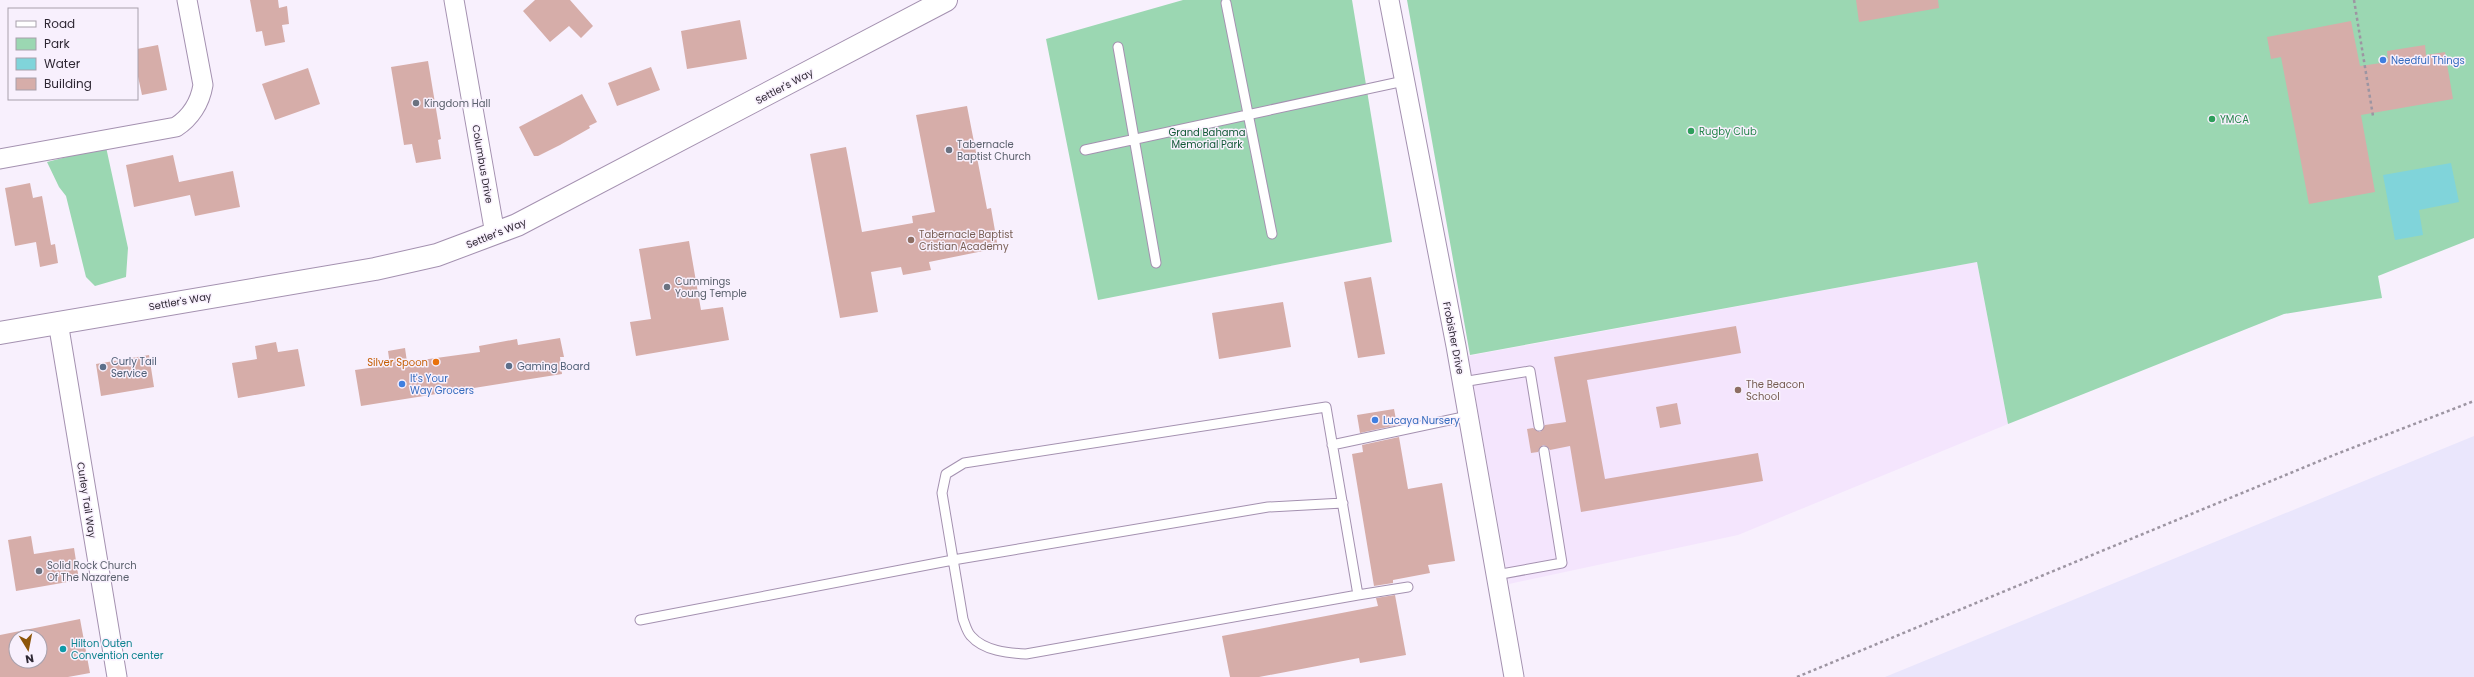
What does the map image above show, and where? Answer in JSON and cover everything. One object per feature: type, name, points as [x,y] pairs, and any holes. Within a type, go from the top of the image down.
[{"type":"main road","name":"Settler's Way","points":[[0,333],[375,269],[437,255],[495,234],[581,194],[946,0]]},
{"type":"street","points":[[0,159],[176,127],[185,121],[195,108],[202,94],[203,85],[187,0]]},
{"type":"street","name":"Columbus Drive","points":[[454,0],[495,234]]},
{"type":"street","name":"Frobisher Drive","points":[[1388,0],[1462,382],[1514,677]]},
{"type":"street","name":"Curley Tail Way","points":[[58,322],[117,677]]},
{"type":"lane","points":[[1226,3],[1272,234]]},
{"type":"lane","points":[[1118,47],[1156,263]]},
{"type":"lane","points":[[1085,150],[1404,80]]},
{"type":"lane","points":[[1462,382],[1530,371],[1539,426]]},
{"type":"lane","points":[[1358,595],[1326,407],[964,463],[946,474],[942,493],[963,619],[971,636],[987,646],[1006,653],[1026,654],[1408,587]]},
{"type":"lane","points":[[1332,445],[1468,416]]},
{"type":"lane","points":[[1496,574],[1562,562],[1544,451]]},
{"type":"lane","points":[[640,620],[953,560],[1268,507],[1342,503]]},
{"type":"path","points":[[2354,0],[2373,116]]},
{"type":"path","points":[[1797,677],[2327,458],[2474,401]]},
{"type":"shaded area","name":"The Beacon School","points":[[1977,262],[2008,424],[1738,535],[1509,584],[1468,356]]},
{"type":"shaded area","points":[[2474,436],[2474,677],[1885,677]]},
{"type":"green space","name":"Grand Bahama Memorial Park","points":[[1183,0],[1352,0],[1392,242],[1098,300],[1046,39]]},
{"type":"green space","points":[[1407,0],[2474,0],[2474,238],[2378,276],[2382,298],[2284,314],[2008,424],[1977,262],[1470,355]]},
{"type":"green space","points":[[106,147],[128,248],[126,277],[95,286],[86,277],[66,196],[59,187],[47,162]]},
{"type":"water","points":[[2451,163],[2459,202],[2419,210],[2423,235],[2395,240],[2383,175]]},
{"type":"building","points":[[250,0],[278,0],[279,8],[287,6],[289,24],[282,25],[285,42],[265,46],[262,31],[256,32]]},
{"type":"building","points":[[535,0],[570,0],[593,26],[581,38],[569,26],[550,42],[523,11]]},
{"type":"building","points":[[1856,0],[1938,0],[1939,8],[1859,22]]},
{"type":"building","points":[[740,20],[747,59],[687,69],[681,31]]},
{"type":"building","points":[[2351,21],[2360,66],[2388,62],[2387,51],[2425,45],[2426,55],[2445,52],[2453,99],[2361,115],[2375,192],[2309,204],[2281,57],[2271,59],[2267,37]]},
{"type":"building","points":[[158,45],[167,90],[142,95],[138,77],[138,49]]},
{"type":"building","name":"Kingdom Hall","points":[[428,61],[441,139],[438,140],[441,159],[416,163],[412,144],[404,145],[391,67]]},
{"type":"building","points":[[651,67],[660,90],[617,106],[608,83]]},
{"type":"building","points":[[308,68],[320,104],[275,120],[262,84]]},
{"type":"building","points":[[582,94],[597,122],[589,126],[590,128],[560,145],[538,156],[534,156],[519,127]]},
{"type":"building","name":"Tabernacle Baptist Cristian Academy","points":[[967,106],[987,209],[991,208],[998,248],[929,262],[931,270],[903,275],[901,267],[871,272],[878,312],[840,318],[810,154],[846,147],[862,232],[913,223],[912,216],[935,212],[916,115]]},
{"type":"building","points":[[173,155],[179,182],[233,171],[240,207],[195,216],[190,195],[134,207],[126,165]]},
{"type":"building","points":[[30,183],[33,198],[42,196],[51,245],[55,244],[58,263],[40,267],[36,242],[15,246],[5,188]]},
{"type":"building","points":[[689,241],[701,310],[723,307],[729,340],[636,356],[630,322],[651,319],[639,249]]},
{"type":"building","points":[[1371,277],[1385,354],[1358,358],[1344,282]]},
{"type":"building","points":[[1283,302],[1291,347],[1219,359],[1212,313]]},
{"type":"building","points":[[1736,326],[1741,353],[1587,380],[1605,479],[1758,453],[1763,481],[1581,512],[1570,446],[1550,450],[1543,445],[1538,452],[1531,453],[1527,429],[1533,428],[1540,432],[1545,425],[1566,422],[1554,357]]},
{"type":"building","points":[[560,338],[564,357],[560,357],[562,374],[361,406],[355,370],[390,365],[388,351],[405,348],[407,362],[480,352],[479,346],[517,339],[518,345]]},
{"type":"building","points":[[276,342],[278,352],[298,349],[305,386],[238,398],[232,363],[257,359],[255,346]]},
{"type":"building","points":[[149,355],[154,387],[101,396],[96,364]]},
{"type":"building","points":[[1677,403],[1681,424],[1660,428],[1656,407]]},
{"type":"building","points":[[1394,409],[1397,425],[1360,433],[1357,415]]},
{"type":"building","points":[[1399,437],[1408,489],[1442,483],[1455,561],[1428,565],[1430,573],[1393,580],[1393,583],[1374,586],[1352,454],[1363,452],[1362,445]]},
{"type":"building","points":[[31,536],[34,554],[74,548],[79,580],[16,591],[8,540]]},
{"type":"building","points":[[1395,595],[1406,655],[1360,663],[1359,658],[1259,677],[1230,677],[1222,636],[1378,606],[1376,598]]},
{"type":"building","name":"Hilton Outen Convention center","points":[[80,619],[90,673],[68,677],[0,677],[0,635],[8,633],[8,669],[48,669],[48,629],[30,629]]},
{"type":"place","name":"Needful Things","points":[[2383,60]]},
{"type":"place","name":"Kingdom Hall","points":[[416,103]]},
{"type":"place","name":"YMCA","points":[[2212,119]]},
{"type":"place","name":"Rugby Club","points":[[1691,131]]},
{"type":"place","name":"Tabernacle Baptist Church","points":[[949,150]]},
{"type":"place","name":"Tabernacle Baptist Cristian Academy","points":[[911,240]]},
{"type":"place","name":"Cummings Young Temple","points":[[667,287]]},
{"type":"place","name":"Silver Spoon","points":[[436,362]]},
{"type":"place","name":"Gaming Board","points":[[509,366]]},
{"type":"place","name":"Curly Tail Service","points":[[103,367]]},
{"type":"place","name":"It's Your Way Grocers","points":[[402,384]]},
{"type":"place","name":"The Beacon School","points":[[1738,390]]},
{"type":"place","name":"Lucaya Nursery","points":[[1375,420]]},
{"type":"place","name":"Solid Rock Church Of The Nazarene","points":[[39,571]]},
{"type":"place","name":"Hilton Outen Convention center","points":[[63,649]]}]
